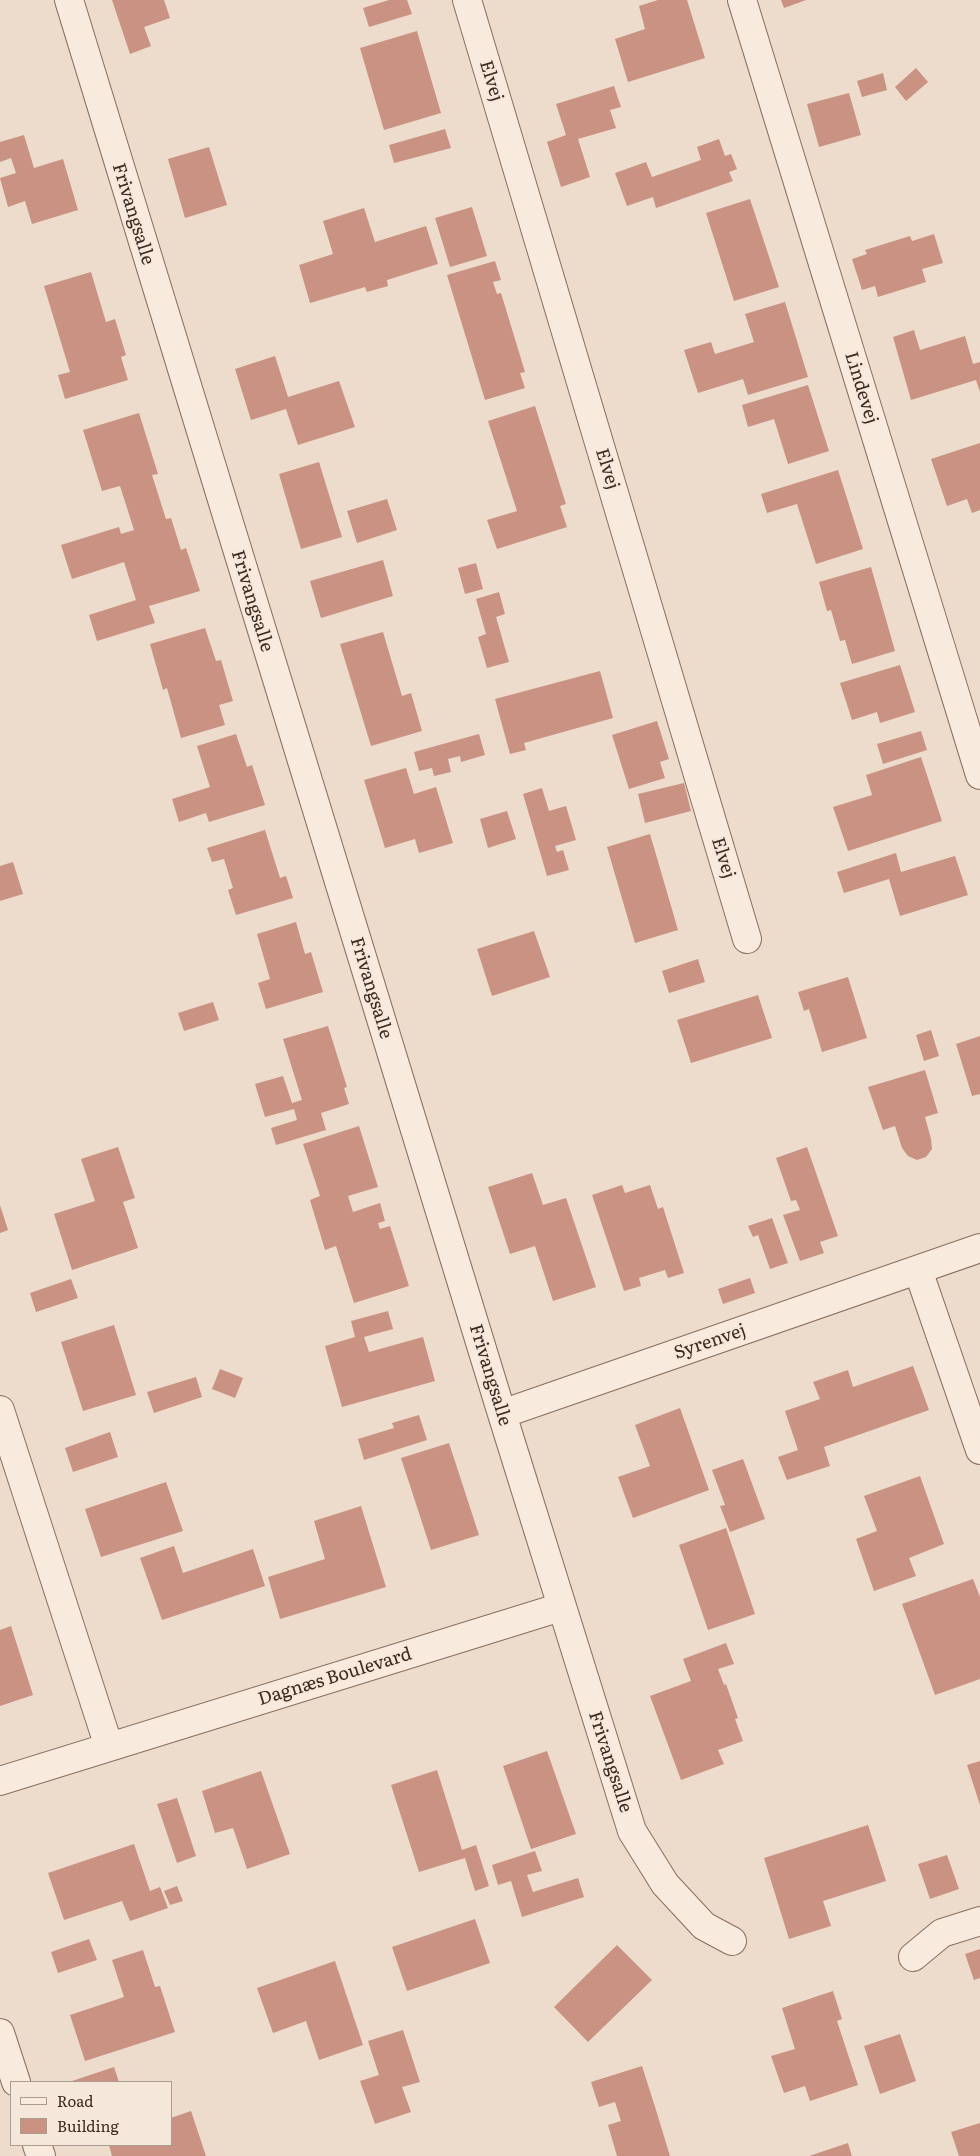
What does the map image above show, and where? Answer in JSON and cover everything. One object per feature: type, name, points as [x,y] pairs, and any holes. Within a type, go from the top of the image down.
[{"type":"street","name":"Frivangsalle","points":[[69,0],[561,1607],[632,1831],[665,1884],[704,1926],[732,1941]]},
{"type":"street","name":"Elvej","points":[[467,0],[747,939]]},
{"type":"street","name":"Lindevej","points":[[742,0],[980,775]]},
{"type":"street","name":"Syrenvej","points":[[502,1414],[980,1248]]},
{"type":"street","points":[[918,1270],[980,1450]]},
{"type":"street","points":[[0,1410],[109,1747]]},
{"type":"street","name":"Dagnæs Boulevard","points":[[0,1781],[561,1607]]},
{"type":"street","points":[[913,1956],[942,1933],[980,1921]]},
{"type":"street","points":[[0,2033],[16,2081]]},
{"type":"building","points":[[112,0],[164,0],[170,18],[144,27],[151,46],[130,54]]},
{"type":"building","points":[[389,0],[407,0],[412,14],[369,27],[363,8]]},
{"type":"building","points":[[658,0],[687,0],[705,58],[628,82],[615,39],[645,29],[639,6]]},
{"type":"building","points":[[781,0],[806,0],[784,8]]},
{"type":"building","points":[[417,31],[441,113],[384,130],[360,48]]},
{"type":"building","points":[[916,68],[928,82],[906,101],[895,87]]},
{"type":"building","points":[[883,73],[887,90],[862,97],[857,81]]},
{"type":"building","points":[[614,86],[621,107],[610,110],[616,128],[578,139],[590,177],[561,187],[547,142],[566,135],[556,104]]},
{"type":"building","points":[[849,93],[861,135],[819,147],[807,104]]},
{"type":"building","points":[[445,129],[451,148],[394,163],[389,145]]},
{"type":"building","points":[[24,135],[34,168],[63,159],[78,210],[32,224],[25,201],[8,207],[0,178],[16,173],[11,158],[0,162],[0,142]]},
{"type":"building","points":[[719,139],[725,156],[731,154],[737,169],[729,172],[733,181],[656,208],[653,197],[627,206],[615,173],[646,162],[652,177],[701,160],[697,147]]},
{"type":"building","points":[[209,147],[227,205],[185,218],[168,159]]},
{"type":"building","points":[[750,199],[779,287],[734,301],[706,213]]},
{"type":"building","points":[[472,207],[487,256],[450,267],[435,218]]},
{"type":"building","points":[[364,208],[375,242],[426,226],[438,264],[387,280],[388,286],[367,292],[365,287],[310,303],[299,265],[333,254],[323,221]]},
{"type":"building","points":[[934,234],[943,263],[922,269],[926,282],[878,297],[875,286],[862,290],[852,259],[867,254],[865,250],[910,236],[912,241]]},
{"type":"building","points":[[495,261],[501,280],[493,282],[497,294],[501,293],[525,372],[520,373],[525,388],[485,400],[447,275]]},
{"type":"building","points":[[91,272],[106,322],[115,319],[126,355],[121,357],[128,380],[65,399],[58,375],[70,372],[44,286]]},
{"type":"building","points":[[785,302],[808,377],[748,395],[743,379],[698,393],[684,350],[711,342],[715,354],[754,342],[745,314]]},
{"type":"building","points":[[914,330],[920,350],[965,336],[973,364],[980,362],[980,392],[976,380],[911,400],[893,337]]},
{"type":"building","points":[[275,356],[288,397],[339,381],[355,427],[298,445],[286,409],[251,420],[235,369]]},
{"type":"building","points":[[808,385],[829,451],[788,464],[774,419],[748,427],[742,405]]},
{"type":"building","points":[[535,406],[566,504],[560,506],[567,527],[497,549],[487,520],[517,511],[488,421]]},
{"type":"building","points":[[139,413],[158,474],[152,475],[166,519],[171,518],[181,550],[186,548],[200,591],[149,606],[155,623],[97,641],[89,615],[136,600],[124,562],[72,579],[61,545],[119,527],[121,534],[134,530],[120,486],[102,491],[83,430]]},
{"type":"building","points":[[980,443],[980,510],[972,513],[967,499],[947,506],[931,459]]},
{"type":"building","points":[[319,462],[342,537],[301,549],[279,474]]},
{"type":"building","points":[[838,470],[863,549],[816,564],[797,504],[767,513],[761,494]]},
{"type":"building","points":[[387,499],[397,530],[357,543],[347,511]]},
{"type":"building","points":[[383,560],[393,596],[321,618],[310,581]]},
{"type":"building","points":[[476,563],[483,589],[465,594],[458,568]]},
{"type":"building","points":[[871,567],[895,651],[852,664],[845,640],[840,641],[831,610],[827,611],[819,582]]},
{"type":"building","points":[[499,592],[505,614],[496,617],[509,662],[487,668],[478,637],[486,634],[476,599]]},
{"type":"building","points":[[205,628],[216,661],[221,660],[233,701],[219,705],[225,725],[181,738],[167,688],[163,690],[150,644]]},
{"type":"building","points":[[383,632],[402,696],[411,693],[422,731],[371,746],[340,644]]},
{"type":"building","points":[[900,665],[915,712],[880,723],[877,712],[852,720],[840,683]]},
{"type":"building","points":[[600,671],[613,718],[524,743],[526,750],[510,754],[495,699]]},
{"type":"building","points":[[657,721],[669,759],[660,762],[665,778],[629,789],[612,735]]},
{"type":"building","points":[[921,731],[927,750],[883,764],[877,744]]},
{"type":"building","points":[[236,734],[247,767],[252,765],[265,805],[209,822],[206,813],[179,822],[172,799],[210,787],[197,746]]},
{"type":"building","points":[[479,734],[485,755],[461,762],[460,756],[448,759],[451,772],[434,776],[432,768],[419,771],[414,752]]},
{"type":"building","points":[[921,757],[942,821],[848,851],[833,807],[872,795],[866,775]]},
{"type":"building","points":[[406,768],[414,794],[436,787],[453,843],[419,853],[415,839],[385,848],[364,780]]},
{"type":"building","points":[[684,783],[691,811],[645,823],[638,794]]},
{"type":"building","points":[[542,788],[549,811],[566,806],[576,840],[555,846],[557,852],[563,850],[569,870],[547,876],[523,794]]},
{"type":"building","points":[[507,811],[516,839],[488,848],[480,819]]},
{"type":"building","points":[[265,830],[280,878],[286,876],[293,898],[236,915],[228,890],[233,888],[224,859],[212,862],[207,848]]},
{"type":"building","points":[[650,834],[678,930],[635,943],[607,847]]},
{"type":"building","points":[[896,853],[901,872],[955,856],[968,895],[900,916],[889,879],[844,893],[837,872]]},
{"type":"building","points":[[13,862],[23,894],[0,901],[0,866]]},
{"type":"building","points":[[296,922],[305,954],[311,952],[323,992],[266,1009],[258,983],[270,979],[257,934]]},
{"type":"building","points":[[534,931],[550,977],[492,996],[477,949]]},
{"type":"building","points":[[698,959],[705,982],[669,993],[662,971]]},
{"type":"building","points":[[848,977],[867,1038],[822,1052],[809,1009],[804,1011],[798,992]]},
{"type":"building","points":[[758,995],[772,1038],[691,1063],[677,1020]]},
{"type":"building","points":[[213,1002],[219,1020],[184,1031],[178,1013]]},
{"type":"building","points":[[328,1026],[347,1087],[344,1088],[349,1104],[321,1113],[326,1130],[276,1145],[271,1128],[297,1120],[294,1109],[265,1117],[255,1084],[283,1076],[292,1103],[302,1100],[283,1039]]},
{"type":"building","points":[[931,1030],[939,1056],[924,1061],[916,1035]]},
{"type":"building","points":[[980,1036],[980,1094],[972,1096],[956,1044]]},
{"type":"building","points":[[925,1070],[938,1113],[925,1117],[932,1149],[926,1157],[917,1160],[908,1156],[902,1148],[895,1126],[883,1130],[868,1087]]},
{"type":"building","points":[[359,1126],[378,1187],[348,1196],[353,1212],[380,1203],[385,1221],[378,1223],[380,1229],[390,1226],[409,1286],[354,1303],[336,1246],[325,1250],[310,1200],[320,1196],[303,1144]]},
{"type":"building","points":[[118,1147],[135,1198],[123,1202],[138,1248],[72,1270],[54,1214],[95,1201],[81,1159]]},
{"type":"building","points":[[807,1147],[838,1236],[820,1242],[824,1253],[800,1261],[783,1215],[800,1210],[796,1200],[791,1201],[776,1158]]},
{"type":"building","points":[[532,1173],[543,1205],[566,1198],[596,1287],[553,1301],[535,1246],[510,1254],[488,1187]]},
{"type":"building","points":[[622,1185],[625,1193],[650,1185],[658,1209],[663,1207],[684,1273],[668,1278],[665,1270],[639,1278],[641,1286],[624,1291],[592,1195]]},
{"type":"building","points":[[0,1205],[8,1230],[0,1233]]},
{"type":"building","points":[[772,1218],[788,1263],[770,1269],[758,1235],[753,1237],[748,1226]]},
{"type":"building","points":[[750,1278],[755,1293],[723,1304],[718,1289]]},
{"type":"building","points":[[71,1279],[78,1298],[36,1312],[30,1293]]},
{"type":"building","points":[[388,1311],[393,1329],[364,1337],[369,1352],[423,1337],[435,1381],[342,1407],[325,1346],[355,1337],[351,1321]]},
{"type":"building","points":[[114,1325],[136,1395],[83,1411],[61,1342]]},
{"type":"building","points":[[913,1366],[929,1410],[824,1447],[830,1466],[787,1480],[778,1457],[798,1450],[785,1411],[820,1399],[813,1382],[848,1370],[853,1387]]},
{"type":"building","points":[[220,1369],[243,1378],[235,1398],[212,1389]]},
{"type":"building","points":[[196,1377],[202,1397],[154,1413],[147,1392]]},
{"type":"building","points":[[680,1408],[709,1490],[633,1518],[618,1477],[650,1466],[635,1425]]},
{"type":"building","points":[[419,1415],[427,1440],[364,1460],[358,1439],[394,1428],[392,1423]]},
{"type":"building","points":[[110,1432],[118,1457],[73,1472],[65,1448]]},
{"type":"building","points":[[449,1443],[479,1535],[431,1550],[401,1458]]},
{"type":"building","points":[[743,1459],[765,1519],[730,1532],[720,1506],[725,1505],[712,1470]]},
{"type":"building","points":[[920,1476],[944,1544],[909,1558],[916,1576],[874,1591],[856,1539],[877,1531],[864,1496]]},
{"type":"building","points":[[166,1482],[183,1531],[101,1557],[85,1509]]},
{"type":"building","points":[[361,1506],[386,1587],[280,1619],[268,1577],[325,1559],[314,1521]]},
{"type":"building","points":[[726,1528],[755,1614],[708,1630],[679,1545]]},
{"type":"building","points":[[174,1546],[183,1573],[253,1549],[265,1586],[162,1620],[140,1558]]},
{"type":"building","points":[[973,1579],[980,1597],[980,1679],[935,1695],[902,1604]]},
{"type":"building","points":[[11,1626],[33,1695],[0,1706],[0,1630]]},
{"type":"building","points":[[726,1643],[734,1664],[718,1669],[724,1685],[726,1684],[738,1718],[735,1719],[743,1741],[718,1750],[724,1764],[681,1780],[650,1696],[691,1681],[683,1659]]},
{"type":"building","points":[[547,1751],[576,1834],[531,1849],[503,1766]]},
{"type":"building","points":[[980,1761],[980,1805],[967,1765]]},
{"type":"building","points":[[437,1770],[462,1850],[476,1845],[489,1886],[475,1891],[465,1858],[419,1872],[391,1785]]},
{"type":"building","points":[[261,1771],[290,1854],[247,1869],[233,1828],[215,1833],[202,1791]]},
{"type":"building","points":[[177,1798],[196,1856],[177,1863],[157,1804]]},
{"type":"building","points":[[868,1825],[886,1881],[823,1901],[831,1926],[789,1939],[764,1858]]},
{"type":"building","points":[[134,1844],[150,1891],[160,1887],[168,1908],[130,1921],[122,1901],[64,1920],[48,1873]]},
{"type":"building","points":[[535,1851],[542,1871],[527,1875],[533,1892],[578,1878],[584,1897],[522,1917],[511,1881],[498,1885],[492,1865]]},
{"type":"building","points":[[947,1855],[959,1889],[930,1899],[918,1864]]},
{"type":"building","points":[[177,1886],[183,1901],[170,1905],[164,1891]]},
{"type":"building","points":[[475,1919],[490,1963],[407,1991],[392,1947]]},
{"type":"building","points":[[89,1939],[97,1960],[58,1973],[51,1952]]},
{"type":"building","points":[[617,1945],[652,1980],[588,2042],[554,2007]]},
{"type":"building","points":[[980,1949],[980,1978],[974,1980],[965,1954]]},
{"type":"building","points":[[143,1950],[155,1987],[160,1986],[175,2032],[85,2061],[70,2015],[124,1997],[112,1960]]},
{"type":"building","points":[[335,1961],[363,2045],[319,2060],[306,2021],[273,2033],[257,1988]]},
{"type":"building","points":[[833,1991],[842,2019],[837,2021],[858,2085],[810,2101],[805,2086],[784,2093],[771,2056],[795,2049],[782,2008]]},
{"type":"building","points":[[403,2030],[420,2082],[402,2087],[411,2112],[375,2124],[360,2081],[379,2075],[368,2041]]},
{"type":"building","points":[[900,2034],[916,2081],[880,2094],[864,2046]]},
{"type":"building","points":[[642,2066],[670,2156],[617,2156],[608,2125],[621,2121],[615,2102],[599,2107],[591,2082]]},
{"type":"building","points":[[114,2067],[119,2081],[72,2081]]},
{"type":"building","points":[[191,2111],[206,2156],[112,2156],[109,2146],[172,2146],[172,2118]]},
{"type":"building","points":[[980,2123],[980,2156],[959,2156],[951,2132]]},
{"type":"building","points":[[848,2143],[852,2156],[809,2156]]}]
